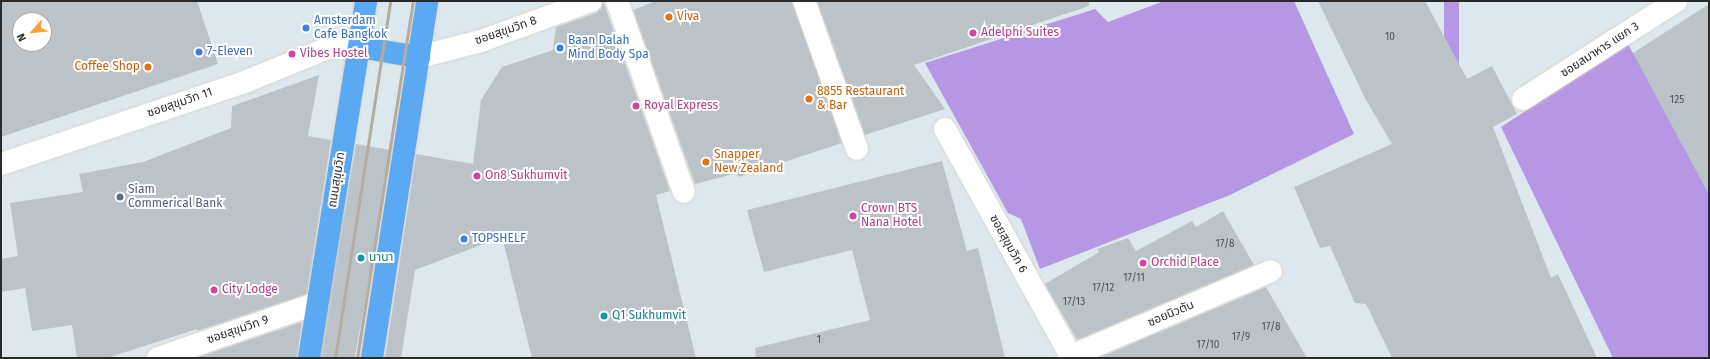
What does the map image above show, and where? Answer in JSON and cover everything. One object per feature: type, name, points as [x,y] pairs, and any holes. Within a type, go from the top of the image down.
[{"type":"main road","name":"ถนนสุขุมวิท","points":[[309,358],[366,1]]},
{"type":"main road","points":[[372,358],[427,1]]},
{"type":"main road","points":[[359,47],[419,57]]},
{"type":"street","name":"ซอยสุขุมวิท 8","points":[[419,57],[481,41],[591,1]]},
{"type":"street","points":[[617,1],[684,192]]},
{"type":"street","points":[[804,1],[857,149]]},
{"type":"street","name":"ซอยสมาหาร แยก 3","points":[[1523,99],[1676,1]]},
{"type":"street","name":"ซอยสุขุมวิท 11","points":[[1,164],[247,81],[338,44],[359,47]]},
{"type":"street","name":"ซอยสุขุมวิท 6","points":[[945,130],[1071,357]]},
{"type":"street","name":"ซอยนิวตัน","points":[[1071,357],[1271,271]]},
{"type":"street","name":"ซอยสุขุมวิท 9","points":[[158,358],[318,303]]},
{"type":"shaded area","points":[[1164,1],[1294,1],[1354,134],[1230,195],[1040,269],[1021,219],[1008,213],[925,63],[1095,9],[1108,22]]},
{"type":"shaded area","points":[[1444,1],[1459,1],[1459,75],[1444,75]]},
{"type":"shaded area","points":[[1628,44],[1633,53],[1709,44],[1709,358],[1613,358],[1501,127]]},
{"type":"building","points":[[1,1],[197,1],[218,64],[1,137]]},
{"type":"building","points":[[603,1],[670,191],[656,195],[696,358],[532,358],[502,237],[415,270],[401,358],[385,358],[416,154],[473,164],[481,100],[502,67],[553,50],[556,27],[596,13],[601,9]]},
{"type":"building","points":[[656,1],[792,1],[842,143],[738,177],[737,173],[695,184],[633,10]]},
{"type":"building","points":[[817,1],[1089,1],[1089,6],[914,65],[945,109],[865,135]]},
{"type":"building","points":[[1318,1],[1425,1],[1467,79],[1492,66],[1517,114],[1493,127],[1551,278],[1558,274],[1597,358],[1392,358],[1366,304],[1355,303],[1330,246],[1320,248],[1294,187],[1392,144],[1366,100]]},
{"type":"building","points":[[1709,4],[1709,195],[1633,53]]},
{"type":"building","points":[[319,75],[308,136],[331,140],[307,294],[197,331],[197,329],[107,358],[77,358],[72,325],[32,331],[25,288],[1,292],[1,259],[18,256],[10,203],[83,192],[79,174],[143,162],[231,128],[232,106]]},
{"type":"building","points":[[356,144],[391,150],[355,358],[318,358]]},
{"type":"building","points":[[942,161],[967,251],[978,248],[1005,358],[756,358],[755,348],[870,320],[852,250],[764,272],[747,210]]},
{"type":"building","points":[[1223,211],[1254,265],[1077,340],[1045,284],[1099,252],[1097,249],[1128,238],[1136,251],[1192,221],[1196,227]]},
{"type":"building","points":[[1266,287],[1307,358],[1098,358]]},
{"type":"building","points":[[302,322],[297,358],[196,358]]},
{"type":"railway","points":[[335,358],[390,1]]},
{"type":"railway","points":[[357,358],[413,1]]},
{"type":"place","name":"Viva","points":[[669,17]]},
{"type":"place","name":"Amsterdam Cafe Bangkok","points":[[306,28]]},
{"type":"place","name":"Adelphi Suites","points":[[973,33]]},
{"type":"place","name":"Baan Dalah Mind Body Spa","points":[[560,48]]},
{"type":"place","name":"7-Eleven","points":[[199,52]]},
{"type":"place","name":"Vibes Hostel","points":[[292,54]]},
{"type":"place","name":"Coffee Shop","points":[[148,67]]},
{"type":"place","name":"8855 Restaurant & Bar","points":[[809,99]]},
{"type":"place","name":"Royal Express","points":[[636,106]]},
{"type":"place","name":"Snapper New Zealand","points":[[706,162]]},
{"type":"place","name":"On8 Sukhumvit","points":[[477,176]]},
{"type":"place","name":"Siam Commerical Bank","points":[[120,197]]},
{"type":"place","name":"Crown BTS Nana Hotel","points":[[853,216]]},
{"type":"place","name":"TOPSHELF","points":[[464,239]]},
{"type":"place","name":"นานา","points":[[361,258]]},
{"type":"place","name":"Orchid Place","points":[[1143,263]]},
{"type":"place","name":"City Lodge","points":[[214,290]]},
{"type":"place","name":"Q1 Sukhumvit","points":[[604,316]]}]
